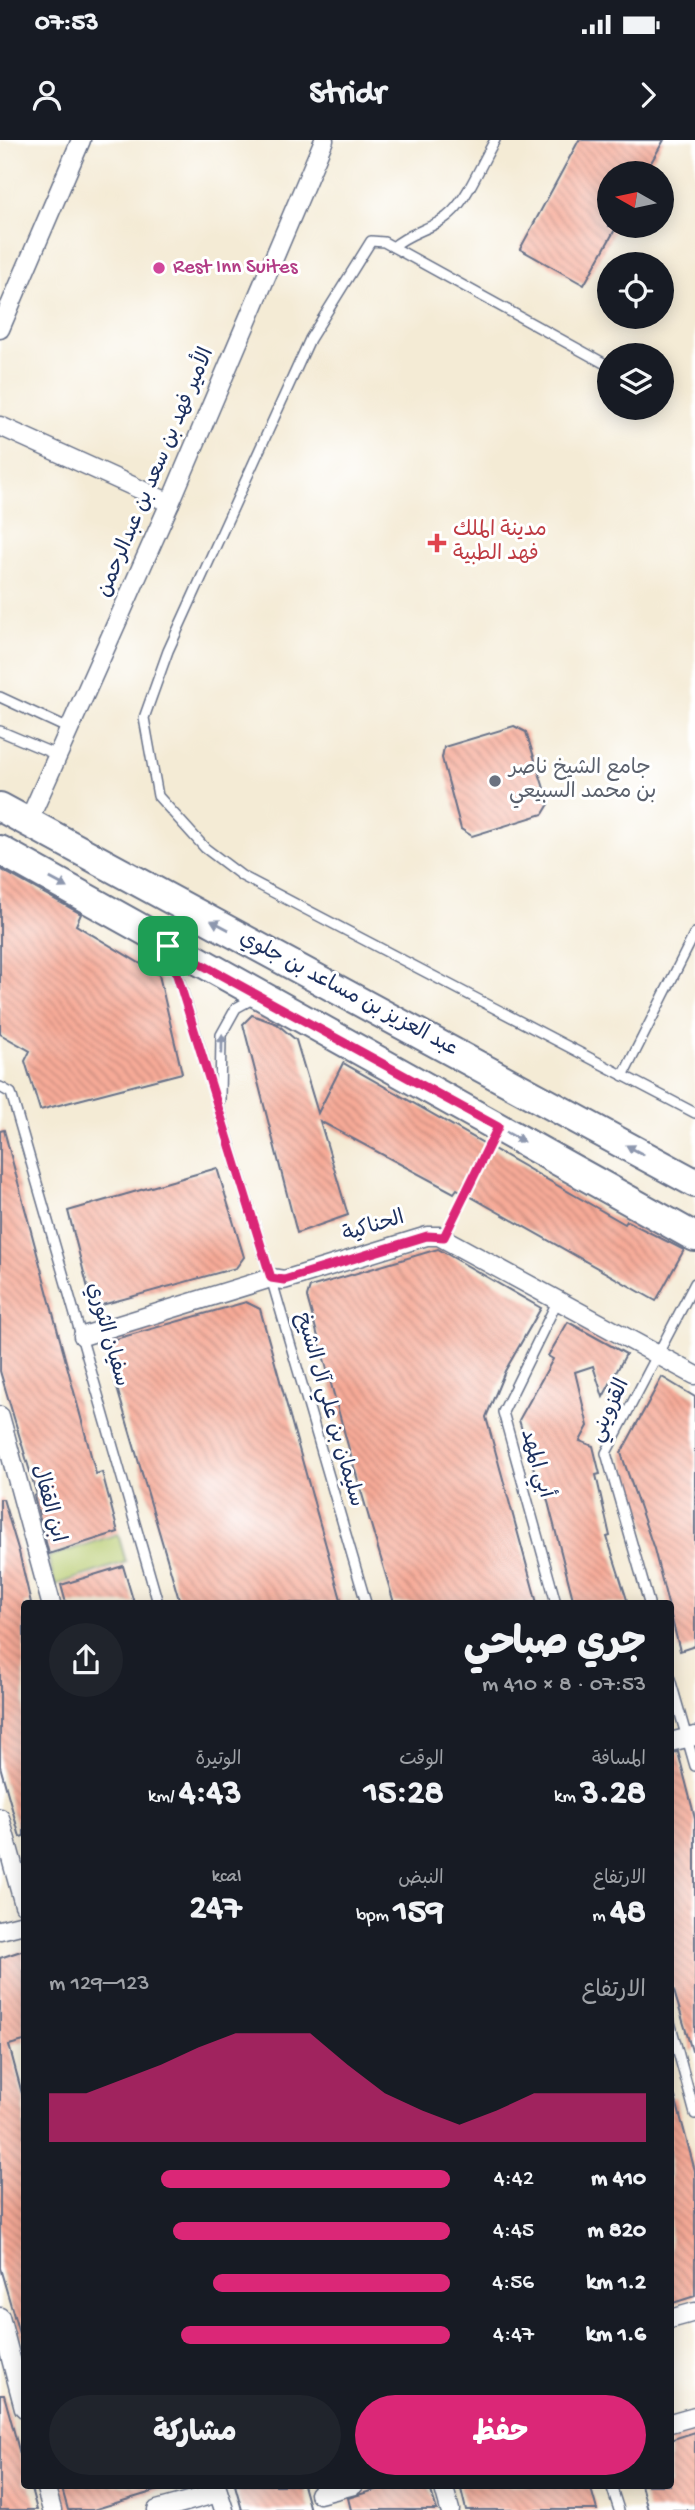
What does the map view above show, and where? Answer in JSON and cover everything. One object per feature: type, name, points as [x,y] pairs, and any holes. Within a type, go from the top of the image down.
[{"type":"main road","name":"عبد العزيز بن مساعد بن جلوي","points":[[0,807],[695,1183]]},
{"type":"main road","name":"عبد العزيز بن مساعد بن جلوي","points":[[0,850],[168,946],[695,1237]]},
{"type":"street","points":[[0,329],[81,140]]},
{"type":"street","name":"الأمير فهد بن سعد بن عبدالرحمن","points":[[28,822],[170,502],[324,140]]},
{"type":"street","points":[[0,426],[170,502]]},
{"type":"street","name":"الحناكية","points":[[83,1336],[271,1278],[284,1280],[427,1236],[444,1237]]},
{"type":"street","points":[[444,1237],[557,1302],[695,1375]]},
{"type":"street","name":"ابن القفال","points":[[0,1416],[50,1600]]},
{"type":"street","points":[[0,1818],[21,1894]]},
{"type":"street","points":[[0,1930],[21,1925]]},
{"type":"street","points":[[674,2318],[695,2312]]},
{"type":"street","points":[[0,2317],[21,2397]]},
{"type":"street","points":[[674,2422],[695,2416]]},
{"type":"street","points":[[46,2489],[52,2510]]},
{"type":"street","points":[[444,2489],[450,2510]]},
{"type":"street","points":[[317,2490],[330,2510]]},
{"type":"street","points":[[157,2510],[219,2496]]},
{"type":"lane","points":[[393,247],[404,237],[430,227],[454,211],[495,140]]},
{"type":"lane","points":[[597,359],[393,247],[371,240],[310,339],[168,651],[144,718],[158,796],[205,848],[242,876],[695,1113]]},
{"type":"lane","points":[[0,697],[69,729]]},
{"type":"lane","points":[[0,731],[57,755]]},
{"type":"lane","points":[[623,1076],[695,933]]},
{"type":"lane","name":"سليمان بن علي آل الشيخ","points":[[168,946],[271,1278],[365,1600]]},
{"type":"lane","points":[[220,1109],[221,1035],[236,1008],[258,996]]},
{"type":"lane","name":"سفيان الثوري","points":[[0,1087],[11,1093],[157,1600]]},
{"type":"lane","name":"القزويني","points":[[648,1600],[606,1452],[695,1283]]},
{"type":"lane","name":"أبي المهد","points":[[555,1600],[503,1412],[557,1302]]},
{"type":"lane","points":[[674,1696],[684,1739],[695,1766]]},
{"type":"lane","points":[[674,2037],[695,2113]]},
{"type":"lane","points":[[612,2489],[619,2510]]},
{"type":"path","points":[[444,1237],[498,1127]]},
{"type":"green space","points":[[118,1534],[126,1562],[55,1585],[48,1557]]},
{"type":"building","points":[[579,140],[664,140],[652,161],[597,161],[597,238],[610,238],[602,252],[597,252],[597,262],[584,285],[520,249]]},
{"type":"building","name":"جامع الشيخ ناصر بن محمد السبيعي","points":[[514,726],[526,732],[549,804],[543,814],[472,836],[461,829],[442,758],[444,747]]},
{"type":"building","points":[[0,869],[81,914],[76,925],[159,975],[182,1073],[40,1110],[25,1061],[30,1051],[0,1034]]},
{"type":"building","points":[[252,1015],[277,1024],[296,1040],[318,1113],[343,1063],[625,1224],[627,1221],[684,1250],[656,1301],[457,1189],[454,1193],[320,1121],[348,1215],[297,1233],[243,1024]]},
{"type":"building","points":[[4,1130],[96,1474],[102,1472],[118,1532],[49,1554],[34,1496],[37,1495],[0,1371],[0,1131]]},
{"type":"building","points":[[217,1168],[244,1257],[236,1268],[102,1305],[91,1300],[68,1211]]},
{"type":"building","points":[[438,1249],[541,1308],[505,1371],[486,1417],[536,1600],[393,1600],[307,1297],[310,1287]]},
{"type":"building","points":[[246,1302],[260,1309],[341,1600],[179,1600],[107,1354],[112,1340]]},
{"type":"building","points":[[568,1322],[626,1354],[603,1397],[593,1366],[575,1372],[588,1426],[580,1441],[593,1446],[600,1474],[596,1475],[610,1536],[607,1537],[627,1600],[573,1600],[546,1494],[542,1496],[519,1420],[553,1359],[548,1356]]},
{"type":"building","points":[[662,1377],[695,1397],[695,1646],[680,1651],[674,1627],[674,1600],[667,1600],[654,1549],[621,1453]]},
{"type":"building","points":[[0,1499],[3,1499],[30,1600],[21,1600],[21,1837],[0,1766]]},
{"type":"building","points":[[123,1566],[133,1600],[65,1600],[61,1585]]},
{"type":"building","points":[[674,1752],[678,1752],[695,1818],[695,2050],[692,2051],[674,1991]]},
{"type":"building","points":[[21,1951],[21,2042],[9,2045],[21,2090],[21,2340],[0,2268],[0,1958]]},
{"type":"building","points":[[674,2097],[695,2171],[695,2296],[674,2303]]},
{"type":"building","points":[[0,2395],[4,2395],[21,2458],[21,2489],[31,2489],[37,2510],[0,2510]]},
{"type":"building","points":[[695,2432],[695,2510],[648,2510],[642,2489],[674,2489],[674,2439]]},
{"type":"building","points":[[62,2489],[162,2489],[93,2510],[68,2510]]},
{"type":"building","points":[[236,2489],[304,2489],[310,2510],[242,2510]]},
{"type":"building","points":[[378,2489],[430,2489],[437,2510],[351,2510],[348,2498]]},
{"type":"building","points":[[461,2489],[591,2489],[597,2510],[466,2510]]},
{"type":"place","name":"Rest Inn Suites","points":[[159,268]]},
{"type":"place","name":"مدينة الملك فهد الطبية","points":[[437,543]]},
{"type":"place","name":"جامع الشيخ ناصر بن محمد السبيعي","points":[[495,781]]},
{"type":"route","points":[[168,946],[498,1127],[444,1237],[427,1236],[284,1280],[271,1278],[168,946]]}]
